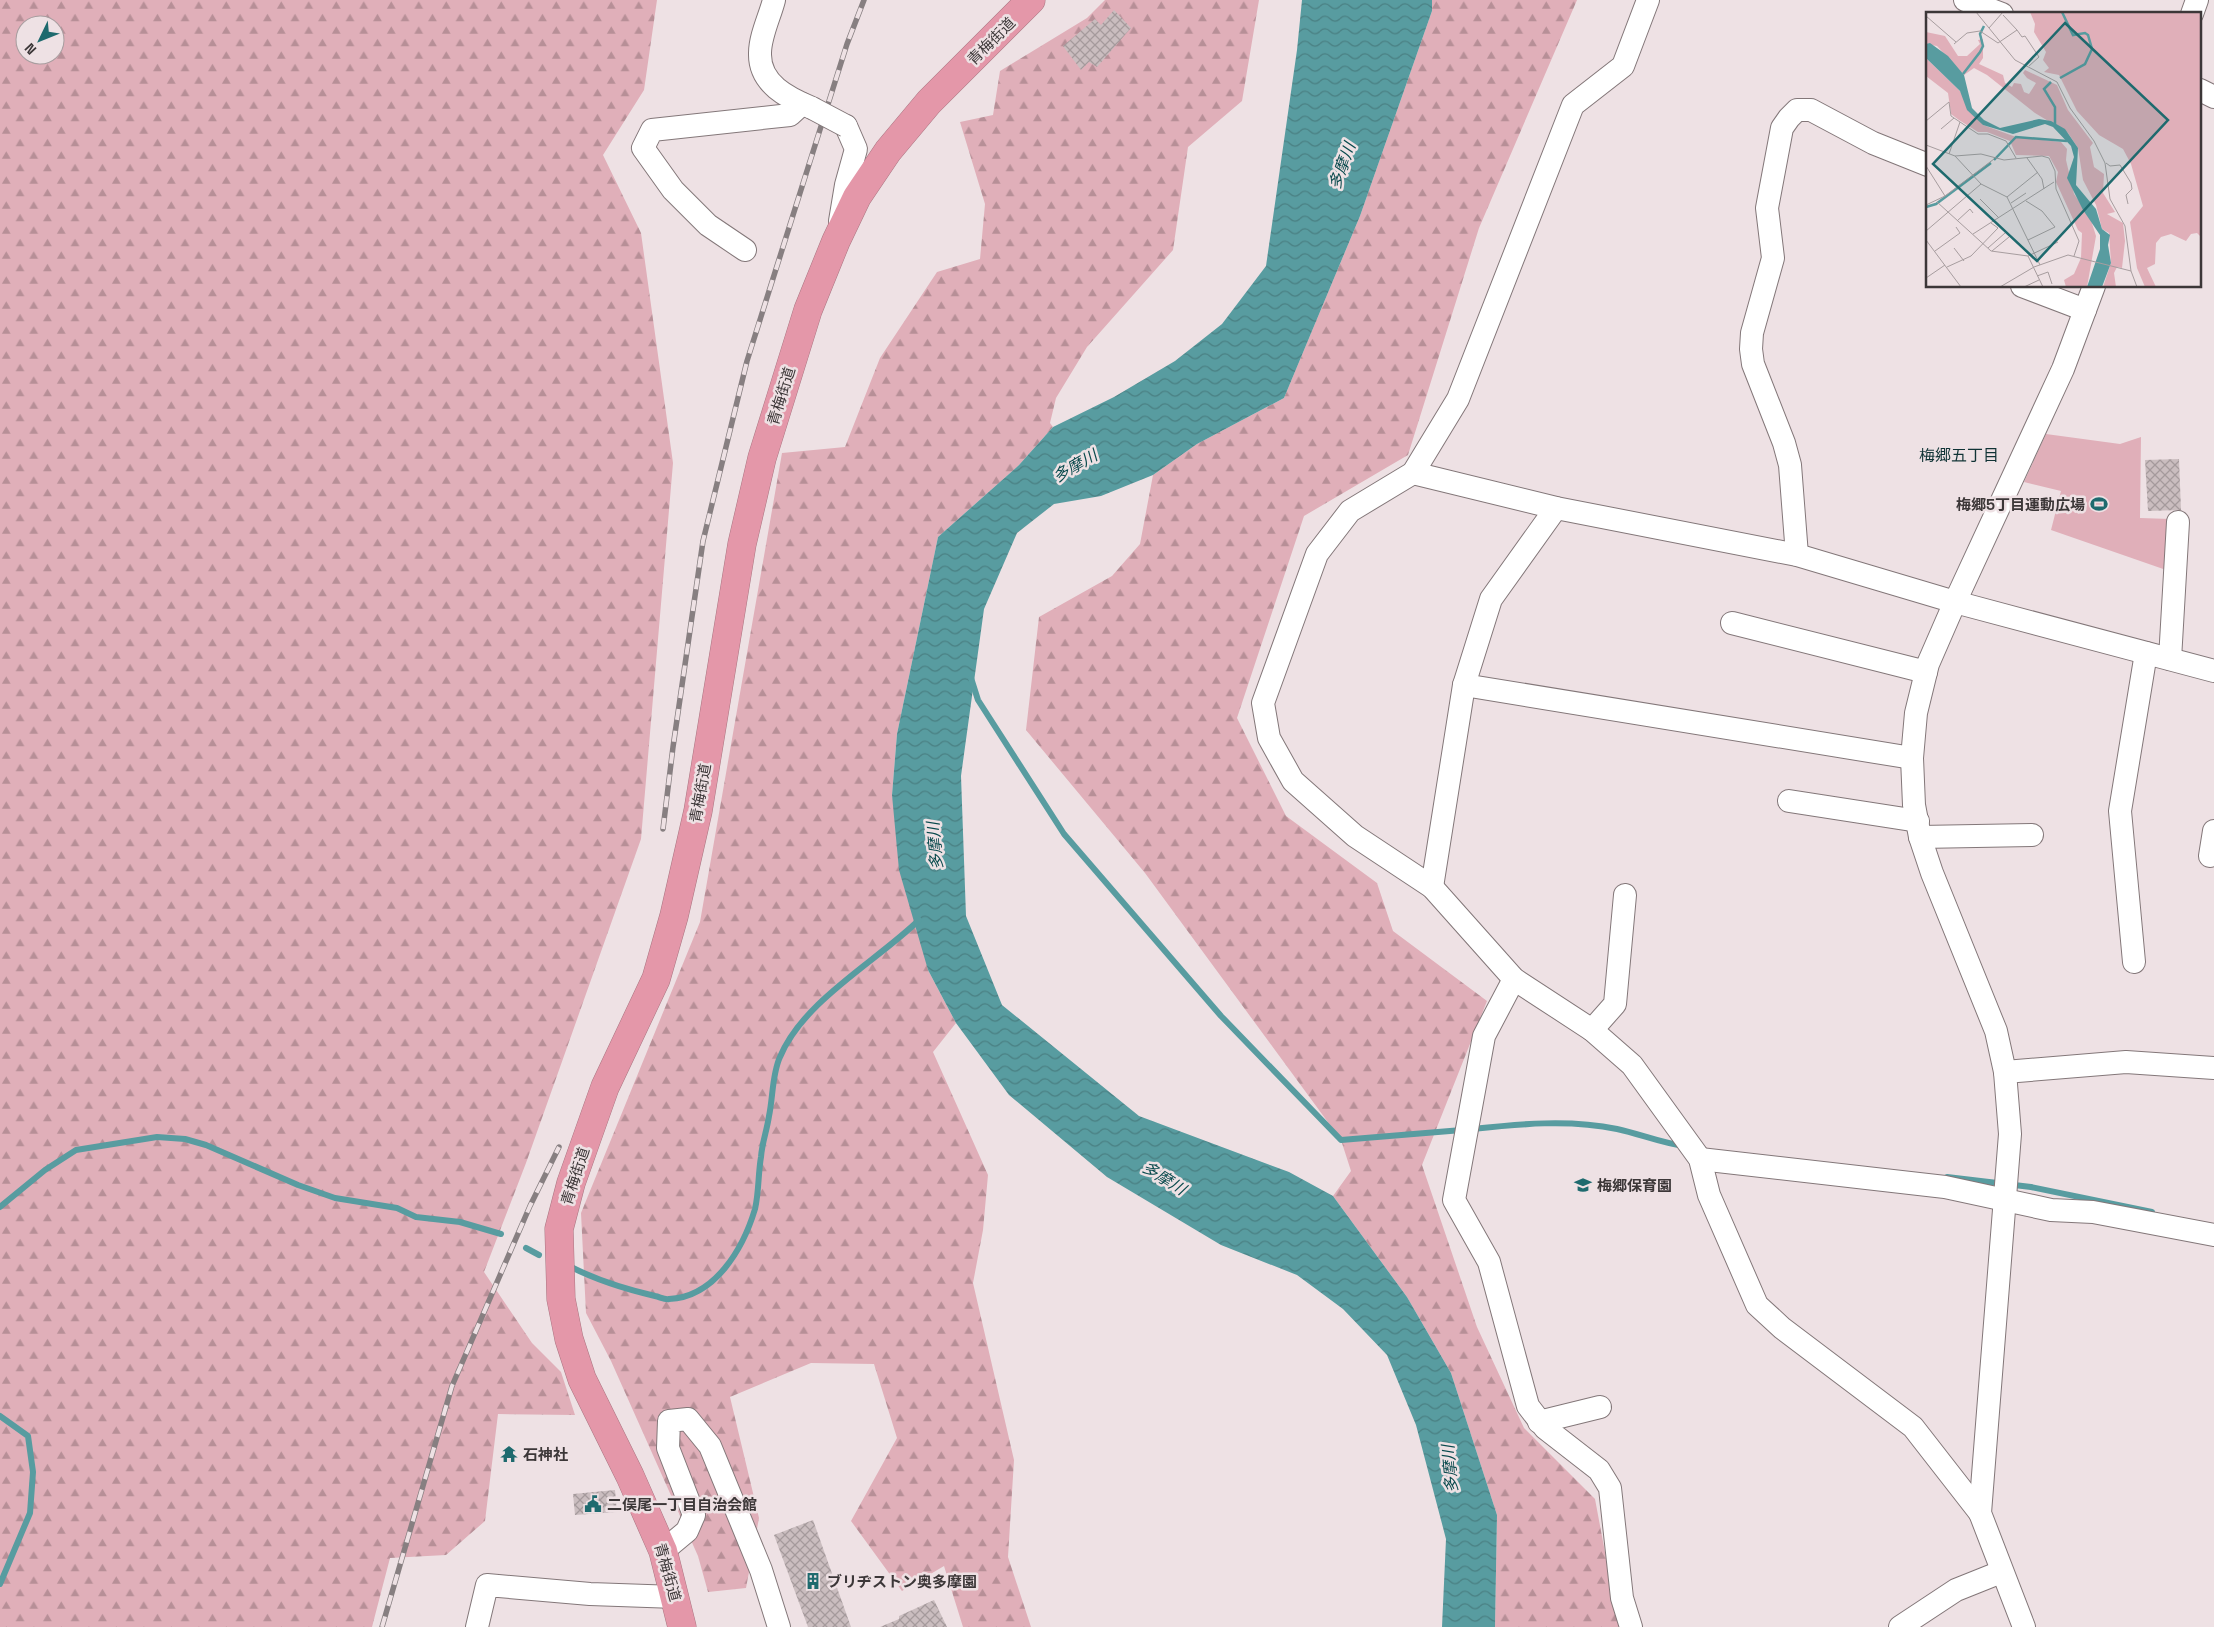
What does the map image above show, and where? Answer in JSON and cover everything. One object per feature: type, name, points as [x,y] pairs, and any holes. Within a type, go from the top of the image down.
[{"type":"highway","name":"青梅街道","points":[[682,1627],[663,1551],[630,1476],[607,1432],[580,1371],[569,1339],[560,1299],[559,1229],[571,1183],[605,1087],[656,979],[674,916],[698,811],[742,544],[762,458],[808,310],[836,241],[857,197],[888,151],[929,102],[1031,0]]},
{"type":"street","points":[[774,0],[761,46],[762,66],[765,73],[777,89],[786,97],[846,126],[856,149],[846,185],[836,241]]},
{"type":"street","points":[[1648,0],[1623,66],[1573,105],[1458,399],[1413,472],[1350,511],[1317,554],[1263,703],[1269,738],[1293,781],[1355,836],[1432,888],[1514,980],[1592,1030],[1632,1065],[1700,1159],[1709,1195],[1757,1305],[1782,1328],[1912,1427],[1980,1512],[2001,1572],[2024,1627]]},
{"type":"street","points":[[1965,0],[1997,12]]},
{"type":"street","points":[[2193,12],[2197,0]]},
{"type":"street","points":[[2202,91],[2214,97]]},
{"type":"street","points":[[745,250],[701,218],[673,190],[643,148],[652,130],[790,115],[807,106]]},
{"type":"street","points":[[1797,555],[1790,465],[1784,443],[1753,364],[1751,349],[1752,333],[1773,258],[1767,208],[1782,128],[1797,110],[1811,110],[1873,143],[1926,164]]},
{"type":"street","points":[[2027,288],[2085,310]]},
{"type":"street","points":[[1980,1512],[2010,1134],[2005,1072],[1996,1031],[1932,873],[1919,829],[1914,805],[1912,758],[1916,713],[1926,672],[1955,602],[2063,369],[2093,288]]},
{"type":"street","points":[[1413,472],[1556,508],[1797,555],[1955,602],[2214,671]]},
{"type":"street","points":[[1432,888],[1464,685],[1491,599],[1556,508]]},
{"type":"street","points":[[2170,659],[2178,522]]},
{"type":"street","points":[[1732,623],[1926,672]]},
{"type":"street","points":[[2134,962],[2120,811],[2146,653]]},
{"type":"street","points":[[1464,685],[1912,758]]},
{"type":"street","points":[[1789,801],[1919,829],[2032,835]]},
{"type":"street","points":[[2210,856],[2214,831]]},
{"type":"street","points":[[1592,1030],[1615,1004],[1625,896]]},
{"type":"street","points":[[1514,980],[1484,1036],[1454,1200],[1489,1262],[1528,1406],[1539,1422],[1598,1470],[1610,1488],[1622,1598],[1631,1627]]},
{"type":"street","points":[[2005,1072],[2126,1062],[2214,1068]]},
{"type":"street","points":[[1700,1159],[1945,1186],[2051,1210],[2093,1212],[2214,1235]]},
{"type":"street","points":[[1539,1422],[1600,1407]]},
{"type":"street","points":[[663,1551],[687,1531],[694,1515],[668,1448],[669,1421],[688,1418],[710,1446],[761,1570],[766,1592],[779,1627]]},
{"type":"street","points":[[1900,1627],[1956,1590],[2001,1572]]},
{"type":"street","points":[[477,1627],[487,1585],[590,1594],[676,1597]]},
{"type":"green space","points":[[0,0],[657,0],[644,90],[603,155],[641,233],[673,463],[641,839],[526,1163],[484,1272],[532,1343],[561,1372],[575,1415],[498,1414],[485,1521],[446,1555],[390,1558],[372,1627],[0,1627]]},
{"type":"green space","points":[[1105,0],[1259,0],[1242,101],[1188,147],[1173,250],[1087,347],[1056,398],[1050,423],[1053,427],[1019,465],[938,537],[897,734],[892,795],[928,970],[956,1023],[933,1052],[988,1175],[983,1230],[973,1283],[1014,1460],[1008,1557],[1031,1627],[963,1627],[944,1566],[902,1591],[851,1521],[897,1438],[874,1364],[811,1363],[730,1397],[759,1518],[746,1588],[708,1592],[698,1556],[611,1361],[586,1313],[581,1213],[700,922],[782,453],[845,447],[880,358],[937,272],[980,259],[985,204],[960,122],[993,115],[1000,71],[1087,18]]},
{"type":"green space","points":[[1432,0],[1577,0],[1479,228],[1408,455],[1304,516],[1237,718],[1286,816],[1377,883],[1393,931],[1487,1001],[1422,1165],[1477,1327],[1524,1428],[1595,1499],[1619,1627],[1495,1627],[1497,1515],[1451,1373],[1407,1297],[1333,1196],[1351,1171],[1341,1140],[1145,873],[1026,730],[1039,617],[1112,576],[1140,544],[1153,475],[1197,444],[1284,398],[1360,216],[1432,11]]},
{"type":"green space","name":"梅郷5丁目運動広場","points":[[2046,434],[2120,444],[2141,437],[2140,518],[2171,519],[2169,571],[2051,530],[2061,491],[2024,482]]},
{"type":"water","name":"多摩川","points":[[1302,0],[1432,0],[1432,11],[1360,216],[1284,398],[1197,444],[1153,475],[1101,496],[1054,504],[1017,533],[984,609],[961,776],[966,916],[1002,1005],[1139,1116],[1289,1172],[1333,1196],[1407,1297],[1451,1373],[1497,1515],[1495,1627],[1442,1627],[1446,1539],[1416,1425],[1387,1355],[1343,1309],[1297,1275],[1221,1245],[1107,1177],[1009,1095],[956,1023],[928,970],[899,870],[892,795],[897,734],[938,537],[1019,465],[1053,427],[1114,397],[1175,361],[1222,324],[1266,266],[1297,50]]},
{"type":"building","points":[[1114,10],[1131,28],[1097,67],[1089,62],[1081,70],[1063,46],[1095,19],[1101,25]]},
{"type":"building","points":[[2179,459],[2181,510],[2148,511],[2145,460]]},
{"type":"building","points":[[615,1490],[617,1512],[575,1515],[573,1494]]},
{"type":"building","name":"ブリヂストン奥多摩園","points":[[813,1520],[851,1627],[808,1627],[774,1535]]},
{"type":"building","name":"ブリヂストン奥多摩園","points":[[934,1600],[947,1627],[880,1627],[899,1619],[899,1616]]},
{"type":"waterway","points":[[971,678],[978,700],[1064,834],[1221,1016],[1341,1140],[1462,1130]]},
{"type":"waterway","points":[[569,1266],[611,1284],[666,1299],[685,1296],[700,1290],[713,1280],[735,1255],[755,1209],[759,1170],[775,1071],[791,1037],[823,1000],[919,920]]},
{"type":"waterway","points":[[1472,1129],[1526,1124],[1581,1124],[1617,1129],[1684,1146]]},
{"type":"waterway","points":[[0,1207],[45,1170],[76,1150],[157,1137],[185,1139],[206,1145],[298,1185],[335,1198],[397,1208],[416,1217],[460,1222],[501,1234]]},
{"type":"waterway","points":[[1947,1177],[2031,1187],[2152,1212]]},
{"type":"waterway","points":[[526,1248],[539,1255]]},
{"type":"waterway","points":[[0,1416],[28,1436],[33,1472],[30,1513],[0,1584]]},
{"type":"railway","points":[[663,829],[703,541],[747,361],[847,44],[864,0]]},
{"type":"railway","points":[[382,1627],[452,1386],[530,1206],[559,1147]]},
{"type":"place","name":"梅郷5丁目運動広場","points":[[2099,504]]},
{"type":"place","name":"梅郷保育園","points":[[1583,1185]]},
{"type":"place","name":"石神社","points":[[509,1454]]},
{"type":"place","name":"二俣尾一丁目自治会館","points":[[593,1504]]},
{"type":"place","name":"ブリヂストン奥多摩園","points":[[813,1581]]},
{"type":"district","name":"梅郷五丁目","points":[[1959,455]]}]
